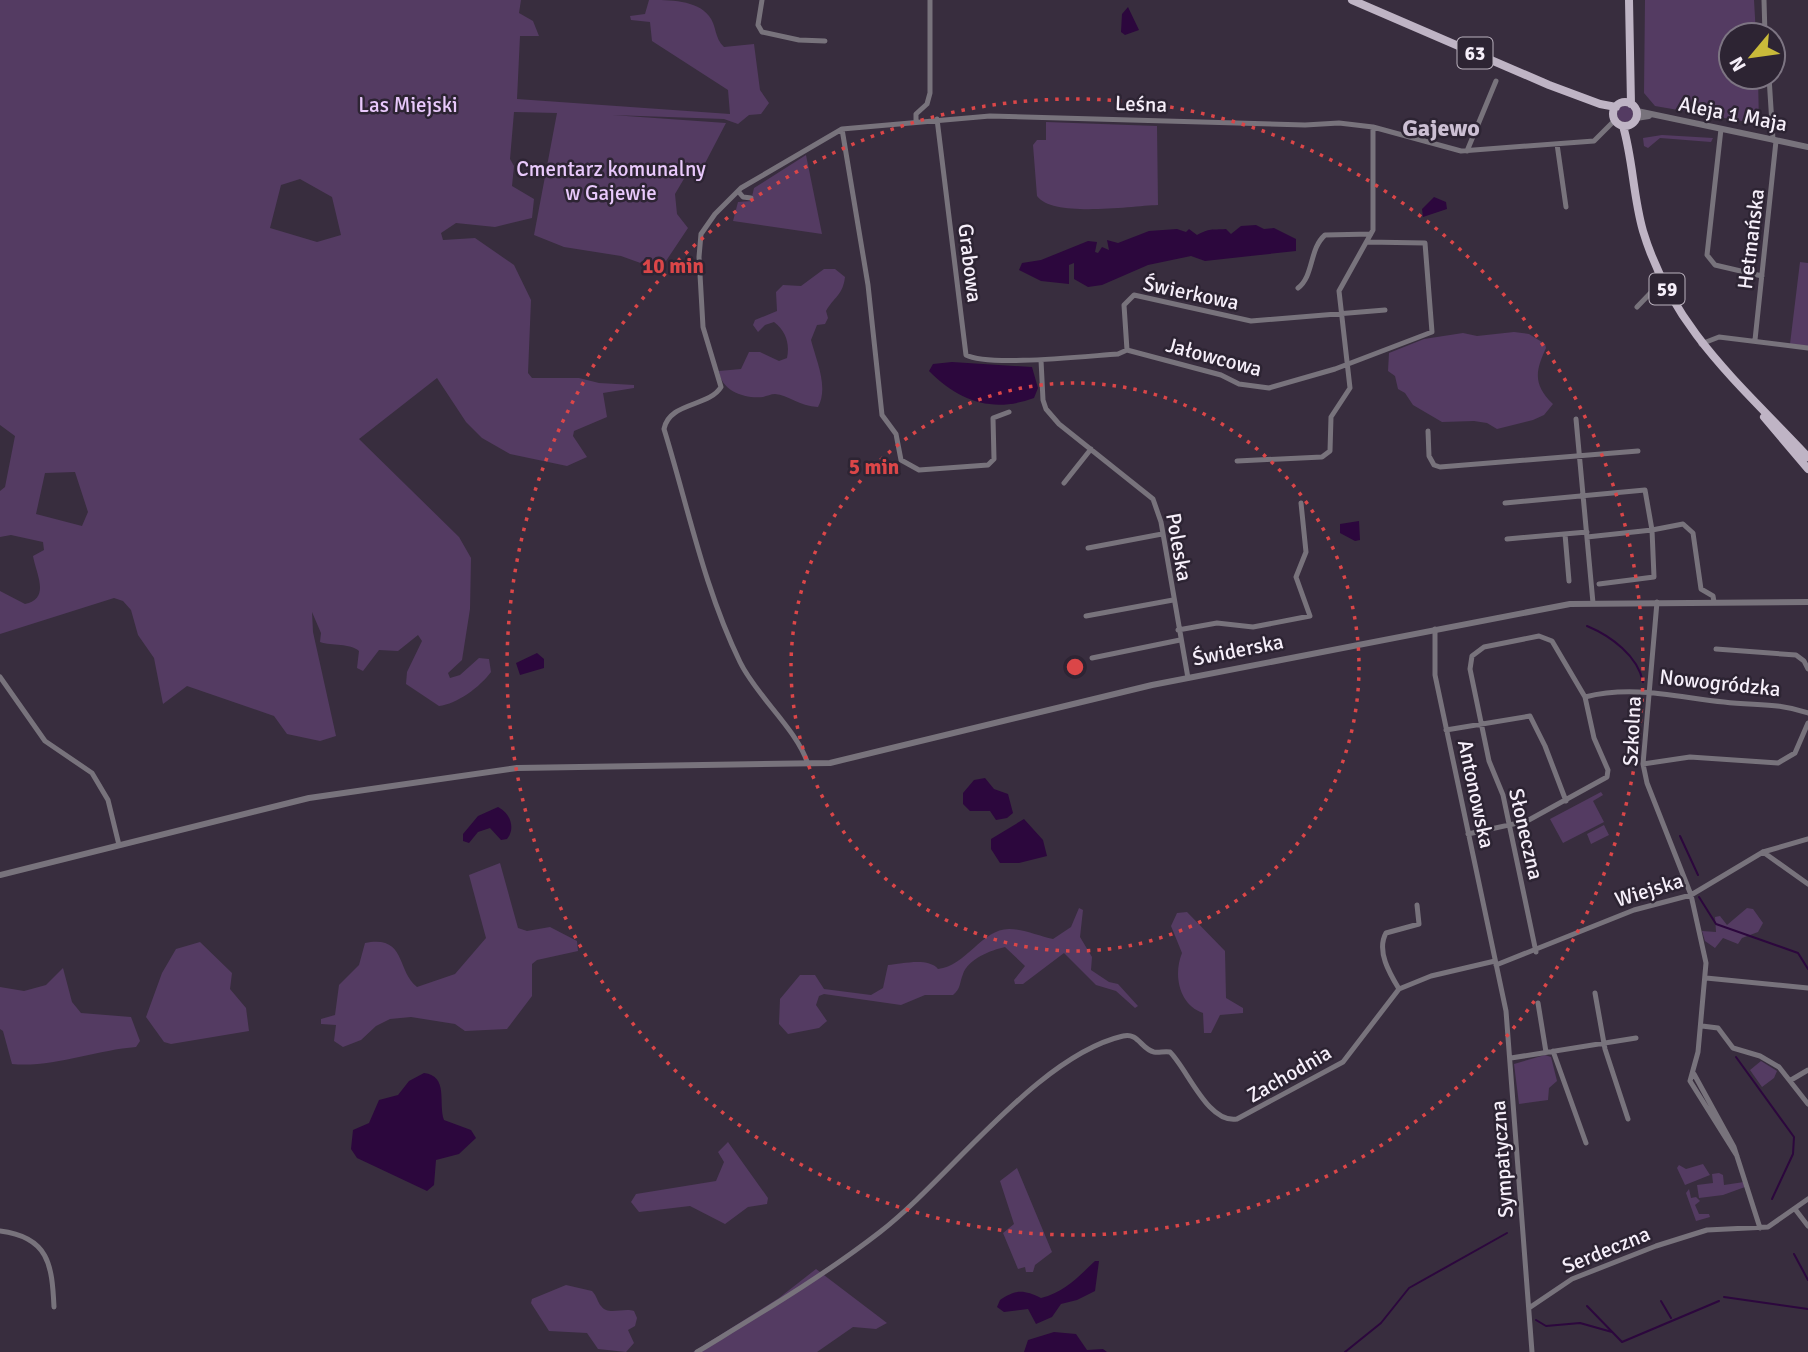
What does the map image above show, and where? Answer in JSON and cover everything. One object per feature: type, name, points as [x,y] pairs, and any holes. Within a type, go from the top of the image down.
[{"type":"main road","name":"63","points":[[1352,0],[1622,114]]},
{"type":"main road","points":[[1622,114],[1629,87],[1629,0]]},
{"type":"main road","points":[[1622,114],[1637,115]]},
{"type":"main road","points":[[1622,114],[1637,115]]},
{"type":"main road","name":"59","points":[[1622,114],[1640,218],[1662,281],[1701,344],[1808,457]]},
{"type":"main road","name":"59","points":[[1757,406],[1808,469]]},
{"type":"street","points":[[762,0],[758,25],[762,32],[799,40],[825,41]]},
{"type":"street","points":[[916,120],[916,114],[927,104],[930,93],[930,0]]},
{"type":"street","points":[[1764,0],[1765,21]]},
{"type":"street","points":[[1467,151],[1496,81]]},
{"type":"street","name":"Hetmańska","points":[[1755,340],[1774,140],[1770,91]]},
{"type":"street","name":"Leśna","points":[[808,764],[743,669],[731,642],[698,553],[664,429],[668,419],[684,408],[711,396],[720,387],[703,327],[699,243],[706,226],[738,191],[842,129],[916,120],[990,116],[1305,125],[1339,123],[1373,127],[1467,151],[1594,141],[1622,114]]},
{"type":"street","name":"Aleja 1 Maja","points":[[1637,115],[1808,147]]},
{"type":"street","name":"Grabowa","points":[[937,119],[966,355],[977,361],[1022,359]]},
{"type":"street","points":[[1237,461],[1327,455],[1331,446],[1333,412],[1349,393],[1339,291],[1367,242],[1374,223],[1373,127]]},
{"type":"street","points":[[842,129],[878,368],[882,415],[896,434],[901,460],[919,470],[988,465],[994,459],[993,418],[1009,412]]},
{"type":"street","points":[[1721,130],[1707,255],[1716,265],[1762,276]]},
{"type":"street","points":[[1557,144],[1566,207]]},
{"type":"street","points":[[738,191],[743,197],[751,198]]},
{"type":"street","points":[[1298,288],[1304,283],[1317,245],[1325,235],[1371,234]]},
{"type":"street","name":"Jałowcowa","points":[[1022,359],[1041,360],[1127,351],[1254,387],[1287,384],[1432,332],[1425,243],[1367,242]]},
{"type":"street","points":[[1637,307],[1662,281]]},
{"type":"street","name":"Świerkowa","points":[[1127,351],[1124,305],[1134,295],[1243,321],[1385,310]]},
{"type":"street","points":[[1701,344],[1713,337],[1808,348]]},
{"type":"street","name":"Poleska","points":[[1041,360],[1046,409],[1153,499],[1162,534],[1188,678]]},
{"type":"street","points":[[1576,419],[1592,603]]},
{"type":"street","points":[[1428,431],[1429,456],[1434,465],[1440,467],[1638,451]]},
{"type":"street","points":[[1064,483],[1091,449]]},
{"type":"street","points":[[1505,503],[1645,490],[1652,530],[1654,577],[1599,584]]},
{"type":"street","points":[[1178,630],[1217,623],[1253,627],[1310,615],[1296,577],[1307,552],[1301,502]]},
{"type":"street","points":[[1507,539],[1652,530],[1683,524],[1693,533],[1702,589],[1713,596],[1714,602]]},
{"type":"street","points":[[1088,548],[1162,534]]},
{"type":"street","points":[[1565,534],[1569,581]]},
{"type":"street","points":[[1086,616],[1173,600]]},
{"type":"street","name":"Szkolna","points":[[1657,602],[1643,764],[1647,782],[1691,895],[1706,978],[1702,1026],[1694,1073],[1689,1079],[1737,1156],[1760,1228]]},
{"type":"street","name":"Świderska","points":[[0,874],[330,794],[533,766],[808,764],[858,758],[1188,678],[1552,607],[1592,603],[1808,602]]},
{"type":"street","name":"Antonowska","points":[[1435,629],[1434,664],[1496,963]]},
{"type":"street","name":"Słoneczna","points":[[1536,951],[1502,790],[1491,769],[1481,725],[1469,669],[1472,656],[1484,647],[1536,637],[1547,638],[1557,646],[1585,696]]},
{"type":"street","points":[[1092,658],[1180,640]]},
{"type":"street","points":[[1716,649],[1796,654],[1808,669]]},
{"type":"street","points":[[0,677],[45,741],[92,773],[108,800],[119,845]]},
{"type":"street","name":"Nowogródzka","points":[[1585,696],[1612,691],[1650,691],[1731,703],[1778,703],[1808,713]]},
{"type":"street","points":[[1468,834],[1509,825],[1603,782],[1608,773],[1594,738],[1585,696]]},
{"type":"street","points":[[1447,730],[1530,716],[1545,746],[1566,801]]},
{"type":"street","points":[[1643,764],[1690,757],[1778,764],[1795,752],[1808,723]]},
{"type":"street","name":"Wiejska","points":[[1496,963],[1536,951],[1615,917],[1691,895],[1763,852],[1808,839]]},
{"type":"street","points":[[1763,852],[1808,884]]},
{"type":"street","points":[[1417,905],[1419,924],[1386,933],[1382,943],[1399,989],[1431,976],[1496,963]]},
{"type":"street","name":"Sympatyczna","points":[[1496,963],[1511,1058],[1532,1352]]},
{"type":"street","points":[[1706,978],[1808,988]]},
{"type":"street","name":"Zachodnia","points":[[697,1352],[827,1272],[880,1232],[1066,1062],[1117,1038],[1133,1035],[1150,1051],[1170,1052],[1213,1111],[1227,1120],[1237,1119],[1343,1062],[1399,989]]},
{"type":"street","points":[[1595,993],[1603,1042],[1628,1119]]},
{"type":"street","points":[[1538,1003],[1549,1051],[1586,1143]]},
{"type":"street","points":[[1702,1026],[1718,1028],[1733,1048],[1765,1058],[1782,1070],[1808,1104]]},
{"type":"street","points":[[1511,1058],[1636,1038]]},
{"type":"street","points":[[1791,1080],[1808,1070]]},
{"type":"street","points":[[1760,1228],[1773,1225],[1808,1199]]},
{"type":"street","points":[[1795,1209],[1808,1226]]},
{"type":"street","name":"Serdeczna","points":[[1529,1308],[1572,1279],[1700,1231],[1760,1228]]},
{"type":"street","points":[[0,1231],[27,1239],[47,1257],[53,1279],[54,1307]]},
{"type":"green space","name":"Las Miejski","points":[[0,0],[521,0],[519,13],[533,21],[539,36],[520,36],[517,99],[730,114],[728,90],[652,41],[650,22],[631,20],[630,16],[645,14],[649,0],[682,2],[697,7],[709,16],[724,47],[754,44],[760,90],[769,103],[761,114],[749,115],[738,124],[724,119],[612,115],[726,123],[702,169],[685,177],[675,194],[677,214],[688,228],[660,270],[621,256],[564,247],[534,235],[557,113],[514,112],[510,159],[514,166],[512,186],[534,199],[532,218],[495,227],[456,223],[441,233],[443,240],[475,238],[514,265],[531,300],[528,373],[532,378],[579,378],[599,383],[634,385],[634,388],[603,393],[607,417],[574,431],[573,436],[587,457],[567,466],[510,454],[482,438],[466,422],[437,378],[359,439],[459,537],[471,558],[470,609],[462,660],[448,673],[450,678],[460,675],[479,658],[489,659],[491,672],[474,689],[460,698],[439,706],[406,684],[407,672],[422,641],[418,635],[398,651],[379,650],[363,671],[357,668],[359,651],[320,642],[321,633],[312,612],[313,632],[336,736],[320,741],[287,734],[274,716],[187,686],[163,704],[154,658],[138,635],[131,610],[123,601],[114,598],[0,634],[0,591],[25,604],[33,601],[38,596],[40,584],[33,556],[44,550],[43,542],[11,535],[0,537],[0,491],[5,487],[15,436],[0,425]],"holes":[[[300,179],[332,197],[341,235],[317,242],[270,228],[281,185]],[[75,472],[88,512],[82,526],[36,514],[45,473]]]},
{"type":"green space","points":[[1645,0],[1754,0],[1755,21],[1717,21],[1717,91],[1758,91],[1759,124],[1655,106],[1644,93]]},
{"type":"green space","points":[[1622,106],[1628,106],[1633,114],[1631,120],[1622,122],[1617,117],[1617,111]]},
{"type":"green space","points":[[1046,122],[1157,126],[1158,205],[1075,209],[1046,203],[1037,196],[1033,145],[1037,140],[1046,140]]},
{"type":"green space","points":[[1662,135],[1713,138],[1711,142],[1660,138],[1648,148],[1644,146],[1643,138]]},
{"type":"green space","name":"Cmentarz komunalny w Gajewie","points":[[806,155],[822,234],[733,221],[738,202],[751,201],[754,188]]},
{"type":"green space","points":[[1800,262],[1808,263],[1808,346],[1790,344]]},
{"type":"green space","points":[[824,269],[835,269],[845,277],[840,292],[826,311],[828,318],[825,324],[817,325],[811,340],[822,382],[818,407],[780,395],[749,397],[729,389],[719,371],[741,369],[749,352],[760,352],[779,361],[787,358],[788,348],[782,329],[774,322],[765,325],[758,332],[753,325],[755,320],[777,311],[776,292],[783,285],[801,286]]},
{"type":"green space","points":[[1514,332],[1529,334],[1545,344],[1546,348],[1538,377],[1542,390],[1553,404],[1544,415],[1533,420],[1497,429],[1487,423],[1474,421],[1442,422],[1413,405],[1405,393],[1398,389],[1395,376],[1388,371],[1389,353],[1424,339],[1463,333],[1477,336]]},
{"type":"green space","points":[[1601,792],[1603,795],[1593,801],[1604,822],[1563,843],[1550,819]]},
{"type":"green space","points":[[1604,825],[1609,835],[1591,844],[1587,834]]},
{"type":"green space","points":[[500,863],[518,928],[527,931],[550,927],[577,941],[578,951],[537,960],[532,964],[532,996],[507,1029],[465,1031],[455,1024],[411,1017],[390,1019],[376,1026],[361,1040],[343,1047],[334,1041],[336,1025],[321,1024],[321,1019],[335,1015],[339,985],[359,965],[365,943],[388,944],[394,949],[410,980],[417,987],[455,974],[486,938],[469,875]]},
{"type":"green space","points":[[1079,908],[1083,910],[1080,937],[1092,957],[1091,970],[1109,982],[1118,984],[1138,1006],[1135,1008],[1116,991],[1096,985],[1064,953],[1023,984],[1015,984],[1014,980],[1025,966],[1005,947],[987,953],[970,964],[953,995],[925,995],[901,1005],[824,994],[819,996],[816,1005],[827,1021],[819,1028],[788,1034],[779,1024],[780,999],[800,975],[815,975],[824,989],[871,995],[883,988],[888,965],[921,962],[934,965],[938,969],[957,961],[990,935],[1009,929],[1053,939],[1071,927]]},
{"type":"green space","points":[[1747,908],[1753,909],[1763,923],[1758,932],[1742,938],[1738,944],[1723,938],[1715,948],[1705,941],[1702,931],[1716,932],[1715,917],[1720,916],[1727,925]]},
{"type":"green space","points":[[1187,912],[1225,951],[1226,998],[1243,1008],[1243,1013],[1220,1015],[1211,1033],[1204,1033],[1203,1013],[1188,1003],[1178,980],[1182,953],[1171,926],[1177,913]]},
{"type":"green space","points":[[200,942],[232,973],[230,989],[246,1008],[249,1031],[171,1044],[164,1042],[146,1017],[162,973],[176,949]]},
{"type":"green space","points":[[63,968],[72,1002],[81,1013],[131,1017],[140,1041],[136,1047],[58,1061],[12,1064],[3,1031],[0,1029],[0,987],[24,991],[46,985]]},
{"type":"green space","points":[[1545,1055],[1551,1057],[1557,1081],[1549,1088],[1548,1100],[1519,1104],[1514,1064]]},
{"type":"green space","points":[[1761,1061],[1777,1071],[1774,1078],[1762,1087],[1750,1070]]},
{"type":"green space","points":[[728,1142],[768,1198],[767,1204],[748,1207],[725,1224],[690,1206],[639,1212],[631,1202],[636,1194],[716,1181],[724,1162],[718,1152]]},
{"type":"green space","points":[[1703,1164],[1710,1175],[1685,1185],[1677,1168],[1679,1165],[1686,1169]]},
{"type":"green space","points":[[1017,1168],[1052,1252],[1035,1265],[1033,1272],[1026,1272],[1025,1267],[1018,1269],[1003,1233],[1014,1224],[1000,1181]]},
{"type":"green space","points":[[1712,1174],[1723,1175],[1724,1185],[1744,1182],[1745,1187],[1723,1195],[1699,1198],[1697,1185],[1713,1183]]},
{"type":"green space","points":[[1689,1189],[1691,1198],[1696,1197],[1700,1201],[1695,1205],[1699,1214],[1709,1214],[1710,1217],[1696,1221],[1686,1193]]},
{"type":"green space","points":[[816,1269],[887,1323],[876,1329],[853,1327],[817,1352],[693,1352],[779,1298]]},
{"type":"green space","points":[[566,1285],[592,1291],[604,1309],[634,1311],[637,1318],[635,1326],[628,1330],[634,1343],[626,1352],[598,1349],[587,1333],[549,1331],[531,1303],[532,1299]]},
{"type":"shaded area","points":[[1128,7],[1139,30],[1125,35],[1121,32],[1122,14]]},
{"type":"shaded area","points":[[1434,197],[1446,202],[1447,209],[1423,217],[1422,209]]},
{"type":"shaded area","points":[[1256,225],[1264,229],[1274,228],[1296,239],[1296,251],[1205,261],[1191,256],[1148,265],[1102,285],[1088,287],[1074,279],[1074,263],[1069,265],[1069,284],[1041,281],[1019,270],[1022,263],[1041,260],[1088,241],[1097,242],[1095,252],[1098,253],[1102,247],[1109,250],[1107,240],[1118,243],[1149,231],[1177,229],[1186,232],[1189,229],[1197,235],[1208,230],[1226,229],[1231,234],[1241,226]]},
{"type":"shaded area","points":[[952,362],[1032,367],[1038,388],[1034,398],[1019,402],[978,402],[953,390],[929,371],[933,364]]},
{"type":"shaded area","points":[[1359,521],[1360,540],[1355,541],[1340,533],[1340,524]]},
{"type":"shaded area","points":[[537,653],[544,659],[544,668],[520,675],[516,663]]},
{"type":"shaded area","points":[[985,778],[994,789],[1008,794],[1013,813],[1007,818],[996,820],[990,811],[970,811],[963,804],[963,793],[974,780]]},
{"type":"shaded area","points":[[498,807],[506,813],[510,821],[511,830],[507,839],[501,840],[490,828],[478,832],[469,843],[463,841],[463,834],[478,816]]},
{"type":"shaded area","points":[[1024,819],[1043,840],[1047,856],[1019,863],[1000,863],[991,849],[991,839]]},
{"type":"shaded area","points":[[424,1073],[432,1075],[440,1085],[444,1120],[471,1130],[476,1138],[459,1154],[436,1160],[434,1185],[427,1191],[357,1158],[351,1149],[353,1130],[369,1123],[379,1100],[398,1095],[409,1081]]},
{"type":"shaded area","points":[[1095,1261],[1099,1261],[1095,1291],[1061,1304],[1052,1317],[1036,1324],[1028,1309],[1004,1312],[997,1307],[1000,1300],[1016,1292],[1030,1293],[1041,1298],[1057,1292]]},
{"type":"shaded area","points":[[1054,1332],[1076,1334],[1087,1350],[1103,1349],[1107,1352],[1024,1352],[1028,1340]]},
{"type":"waterway","points":[[1587,626],[1622,648],[1636,664],[1643,682]]},
{"type":"waterway","points":[[1680,836],[1698,875]]},
{"type":"waterway","points":[[1699,897],[1716,924],[1798,953],[1808,969]]},
{"type":"waterway","points":[[1736,1057],[1794,1137],[1793,1154],[1772,1199]]},
{"type":"waterway","points":[[1345,1352],[1381,1323],[1409,1288],[1507,1233]]},
{"type":"waterway","points":[[1794,1254],[1808,1280]]},
{"type":"waterway","points":[[1724,1297],[1808,1309]]},
{"type":"waterway","points":[[1661,1301],[1671,1318]]},
{"type":"waterway","points":[[1587,1306],[1622,1342],[1719,1301]]},
{"type":"waterway","points":[[1536,1320],[1546,1326],[1580,1323],[1612,1332]]},
{"type":"district","name":"Gajewo","points":[[1441,128]]}]
